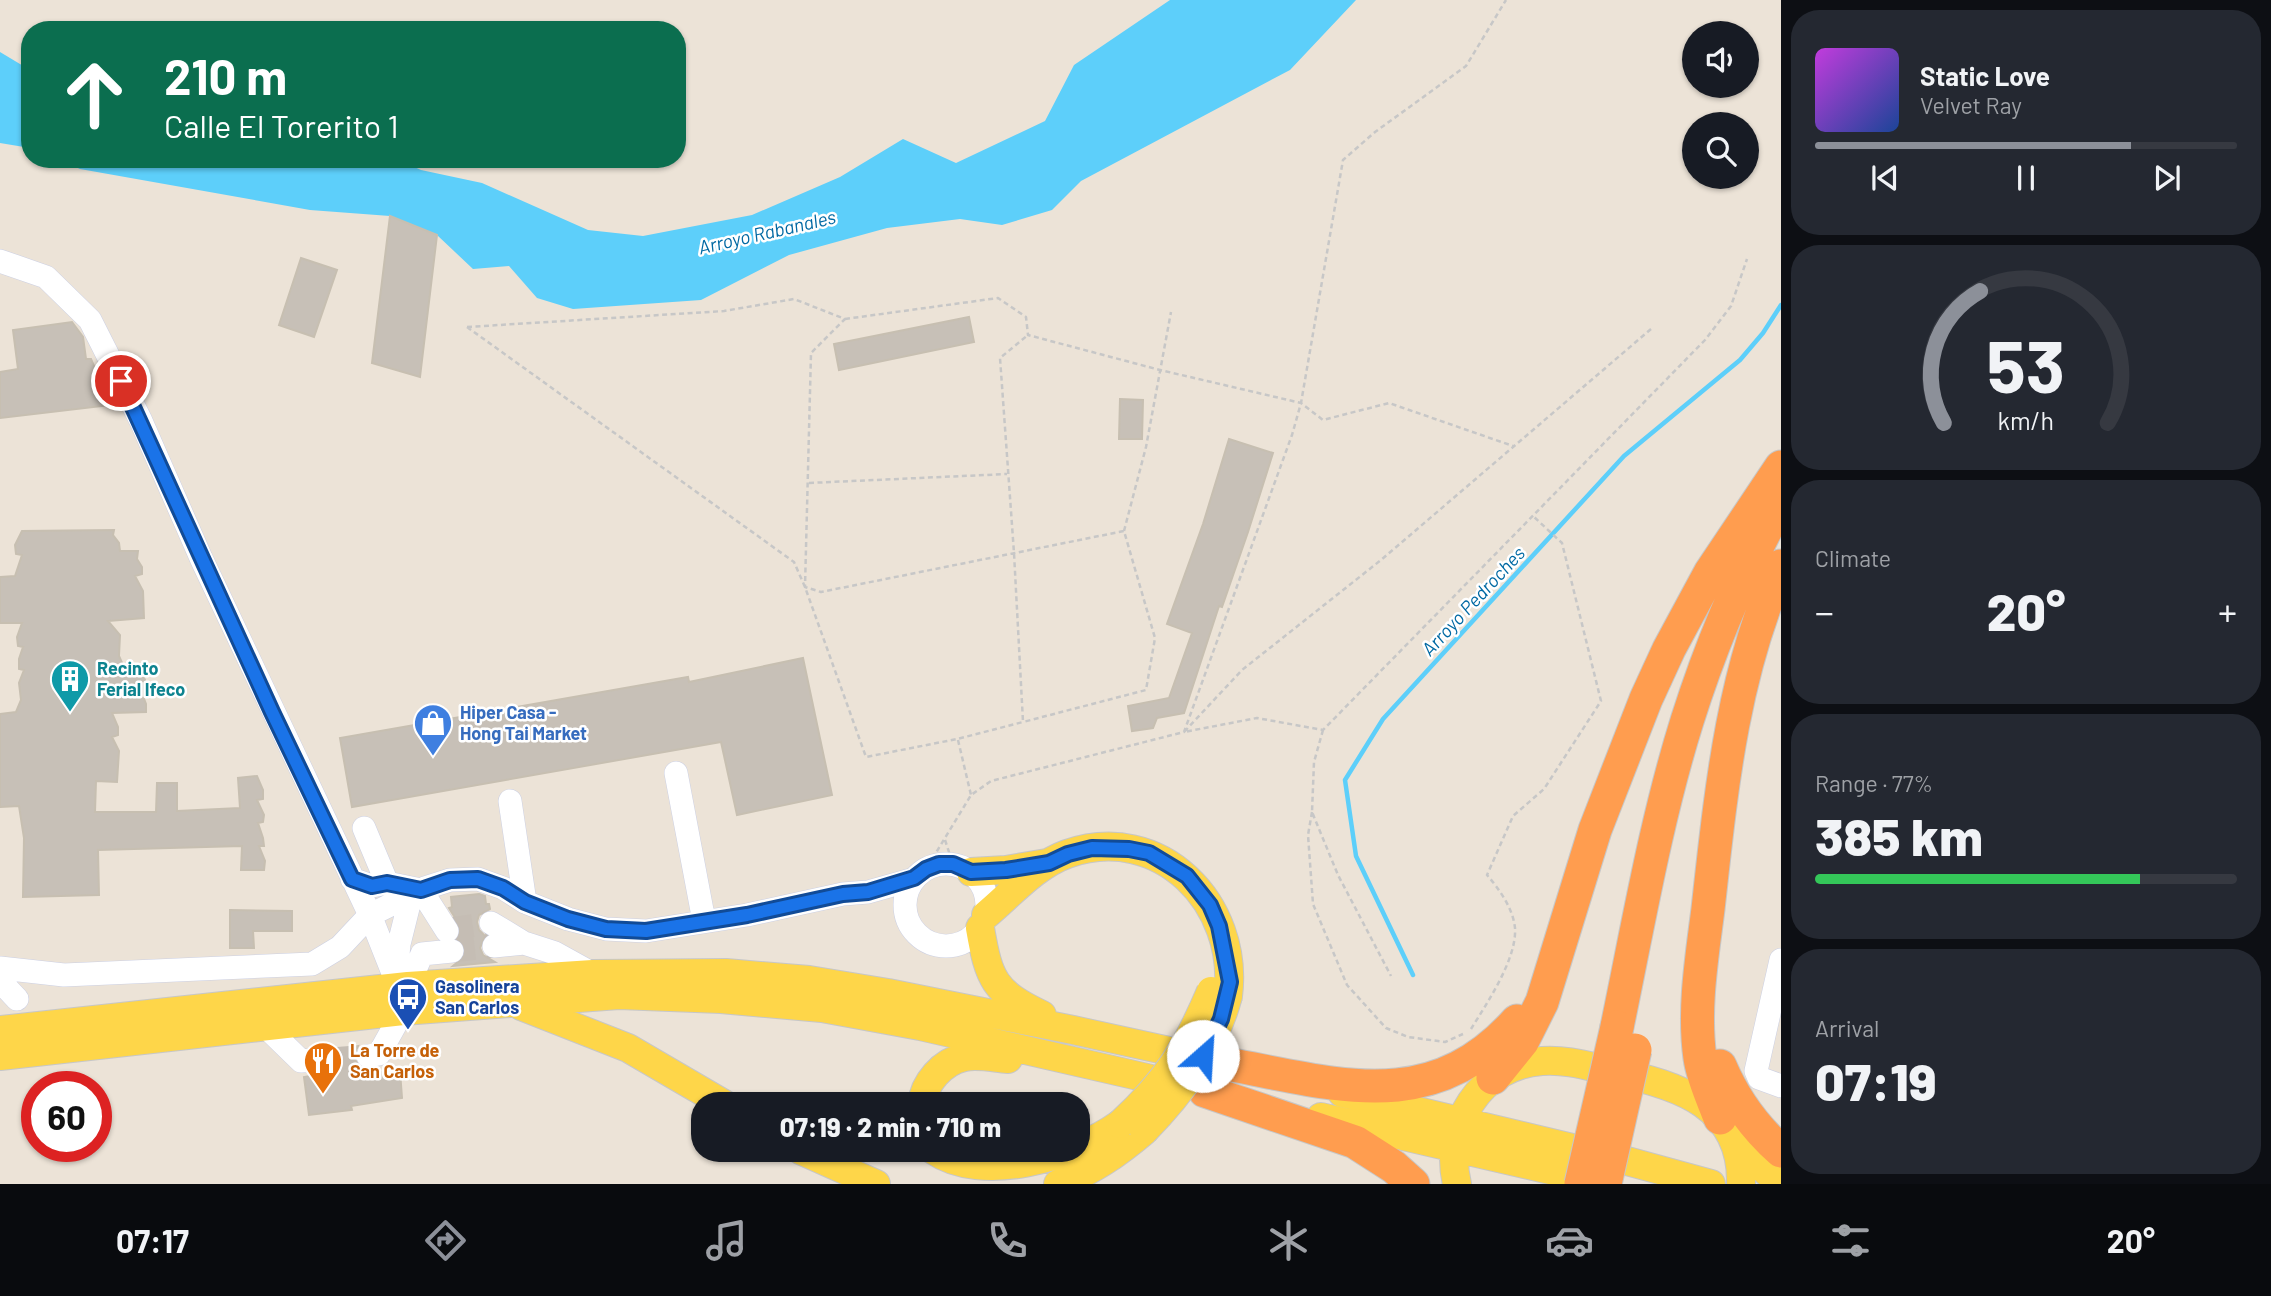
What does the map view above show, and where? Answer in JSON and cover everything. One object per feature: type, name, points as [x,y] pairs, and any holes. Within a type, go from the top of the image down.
[{"type":"highway","points":[[1493,1078],[1527,1034],[1549,981],[1605,800],[1669,649],[1710,573],[1781,467]]},
{"type":"highway","points":[[1605,1184],[1661,823],[1686,724],[1727,610],[1781,502]]},
{"type":"highway","points":[[1581,1184],[1628,1030],[1711,715],[1739,637],[1781,545]]},
{"type":"highway","points":[[1725,1125],[1700,1060],[1699,995],[1728,743],[1749,652],[1781,566]]},
{"type":"highway","points":[[1227,1064],[1354,1087],[1391,1087],[1418,1083],[1453,1071],[1492,1046],[1549,981]]},
{"type":"highway","points":[[1699,995],[1707,1031],[1729,1086],[1745,1113],[1781,1151]]},
{"type":"highway","points":[[1205,1091],[1355,1142],[1394,1167],[1413,1184]]},
{"type":"main road","points":[[962,868],[1006,870],[1049,863],[1068,854],[1092,848],[1120,848],[1149,853],[1187,876],[1210,905],[1222,933],[1220,993],[1176,1062],[1149,1097],[1132,1128],[1110,1158],[1082,1175],[1058,1184]]},
{"type":"main road","points":[[1049,863],[983,922],[990,975],[1001,990],[1019,1003],[1073,1030]]},
{"type":"main road","points":[[4,1028],[593,974],[726,973],[809,980],[956,1005],[1227,1064],[1457,1136],[1541,1166],[1612,1184]]},
{"type":"main road","points":[[0,1056],[265,1026],[401,991],[512,1003],[619,996],[721,999],[822,1009],[920,1026],[1355,1125],[1457,1136],[1627,1161],[1712,1184]]},
{"type":"main road","points":[[512,1003],[628,1048],[703,1092]]},
{"type":"main road","points":[[926,1092],[929,1083],[941,1069],[964,1057],[1017,1060],[1059,1056]]},
{"type":"main road","points":[[1457,1184],[1453,1166],[1457,1136],[1475,1096],[1505,1070],[1527,1063],[1556,1060],[1674,1086],[1704,1103],[1754,1160],[1781,1183]]},
{"type":"main road","points":[[1355,1125],[1424,1156],[1450,1184]]},
{"type":"main road","points":[[1725,1125],[1738,1158],[1741,1184]]},
{"type":"main road","points":[[1090,1145],[1132,1128]]},
{"type":"main road","points":[[827,1162],[876,1184]]},
{"type":"main road","points":[[946,1162],[976,1174],[997,1174],[1048,1162]]},
{"type":"street","points":[[0,261],[46,277],[90,320],[141,421],[206,570],[370,915],[401,991]]},
{"type":"street","points":[[676,773],[704,921]]},
{"type":"street","points":[[510,801],[525,902]]},
{"type":"street","points":[[364,828],[387,883]]},
{"type":"street","points":[[0,968],[64,975],[312,964],[340,947],[370,915],[450,880],[478,879],[568,919],[606,929],[646,931],[747,915],[843,894],[868,892],[920,874],[939,864],[962,868],[980,881],[985,892],[988,903],[983,922],[972,937],[948,946],[924,939],[915,931],[905,908],[906,898],[920,874]]},
{"type":"street","points":[[352,879],[372,886],[387,883],[416,893],[450,937],[422,954],[401,991],[379,1054],[368,1056]]},
{"type":"street","points":[[868,892],[905,908]]},
{"type":"street","points":[[401,991],[399,944],[416,893]]},
{"type":"street","points":[[492,935],[555,953],[593,974]]},
{"type":"street","points":[[1781,960],[1756,1071],[1762,1080],[1781,1086]]},
{"type":"street","points":[[0,981],[17,999]]},
{"type":"street","points":[[265,1026],[301,1061],[331,1059]]},
{"type":"path","points":[[1184,732],[1292,435],[1301,403],[1343,160],[1375,132],[1466,66],[1506,0]]},
{"type":"path","points":[[1533,516],[1562,543],[1601,701],[1544,789],[1513,816],[1487,875],[1503,894],[1515,928],[1509,963],[1469,1032],[1445,1042],[1408,1037],[1386,1028],[1347,985],[1313,904],[1308,835],[1312,812],[1314,762],[1323,730],[1705,340],[1731,306],[1747,259]]},
{"type":"path","points":[[1028,335],[1026,317],[998,298],[845,319],[794,299],[724,311],[467,327],[793,562],[805,587],[866,757],[957,739],[1146,690],[1155,638],[1124,531],[1146,447],[1171,312]]},
{"type":"path","points":[[805,587],[811,353],[845,319]]},
{"type":"path","points":[[1184,732],[1242,670],[1381,561],[1651,329]]},
{"type":"path","points":[[1028,335],[1301,403],[1323,420],[1389,403],[1513,446]]},
{"type":"path","points":[[1023,722],[1000,358],[1028,335]]},
{"type":"path","points":[[809,483],[1007,474]]},
{"type":"path","points":[[805,587],[821,592],[1124,531]]},
{"type":"path","points":[[920,874],[945,840],[971,795],[991,780],[1184,732],[1257,718],[1323,730]]},
{"type":"path","points":[[957,739],[971,795]]},
{"type":"path","points":[[1312,812],[1338,875],[1391,975]]},
{"type":"path","points":[[945,840],[962,868]]},
{"type":"water","name":"Arroyo Rabanales","points":[[1170,0],[1356,0],[1290,70],[1081,181],[1052,210],[1002,225],[960,219],[887,228],[789,255],[701,300],[573,309],[537,298],[509,266],[473,269],[437,235],[390,216],[310,210],[78,168],[417,168],[482,183],[588,230],[643,236],[752,215],[840,177],[903,139],[956,163],[1045,121],[1074,65]]},
{"type":"water","points":[[0,52],[21,65],[21,146],[0,143]]},
{"type":"building","points":[[390,216],[437,235],[420,377],[372,363]]},
{"type":"building","points":[[301,258],[337,270],[314,337],[279,325]]},
{"type":"building","points":[[969,317],[974,342],[839,370],[834,344]]},
{"type":"building","points":[[72,322],[83,337],[86,359],[91,359],[111,405],[0,418],[0,372],[18,369],[13,330]]},
{"type":"building","points":[[1120,399],[1143,400],[1142,439],[1119,439]]},
{"type":"building","points":[[1229,439],[1273,453],[1248,532],[1222,607],[1219,606],[1184,713],[1157,718],[1153,728],[1132,731],[1128,706],[1169,698],[1192,633],[1167,624],[1203,524]]},
{"type":"building","name":"Recinto Ferial Ifeco","points":[[114,530],[113,535],[119,543],[120,551],[138,551],[137,559],[142,567],[142,574],[135,576],[143,591],[144,618],[108,621],[120,635],[119,656],[123,665],[138,666],[145,680],[143,696],[146,712],[112,713],[118,727],[118,735],[112,737],[119,751],[117,782],[96,781],[95,812],[156,812],[157,783],[177,783],[177,811],[240,808],[238,778],[257,776],[263,790],[263,799],[257,800],[264,815],[263,822],[258,823],[263,838],[264,846],[259,846],[265,861],[264,870],[241,870],[242,846],[98,850],[99,895],[23,897],[24,838],[19,806],[0,807],[0,714],[16,712],[21,700],[19,683],[24,670],[19,669],[19,659],[23,647],[18,646],[17,637],[22,623],[0,623],[0,577],[15,576],[22,555],[16,554],[15,545],[22,531]]},
{"type":"building","points":[[803,658],[832,795],[737,815],[721,742],[352,807],[340,738],[688,677],[689,682]]},
{"type":"building","points":[[479,894],[485,896],[490,909],[479,915],[477,922],[479,930],[485,936],[480,948],[483,955],[495,962],[453,966],[464,957],[466,950],[464,943],[458,939],[461,931],[459,924],[449,908],[452,907],[451,897]]},
{"type":"building","points":[[230,910],[292,911],[292,931],[253,931],[254,948],[230,948]]},
{"type":"building","points":[[358,1046],[354,1059],[363,1069],[370,1070],[370,1073],[400,1071],[402,1098],[351,1106],[352,1110],[309,1115],[304,1077],[338,1071],[345,1059],[340,1049]]},
{"type":"waterway","name":"Arroyo Pedroches","points":[[1413,975],[1356,856],[1345,780],[1383,719],[1624,456],[1740,360],[1763,333],[1781,305]]},
{"type":"tunnel","points":[[450,929],[491,923]]},
{"type":"tunnel","points":[[452,951],[494,946]]},
{"type":"tunnel","points":[[331,1059],[368,1056]]},
{"type":"place","name":"Recinto Ferial Ifeco","points":[[70,713]]},
{"type":"place","name":"Hiper Casa - Hong Tai Market","points":[[433,757]]},
{"type":"place","name":"Gasolinera San Carlos","points":[[408,1031]]},
{"type":"place","name":"La Torre de San Carlos","points":[[323,1095]]},
{"type":"route","points":[[121,381],[272,712],[352,879],[372,886],[387,883],[421,890],[450,880],[478,879],[568,919],[606,929],[646,931],[747,915],[843,894],[868,892],[914,878],[939,864],[953,864],[971,872],[1049,863],[1068,854],[1092,848],[1112,847],[1149,853],[1187,876],[1210,905],[1222,933],[1230,971],[1228,996],[1221,1019],[1203,1056]]}]
